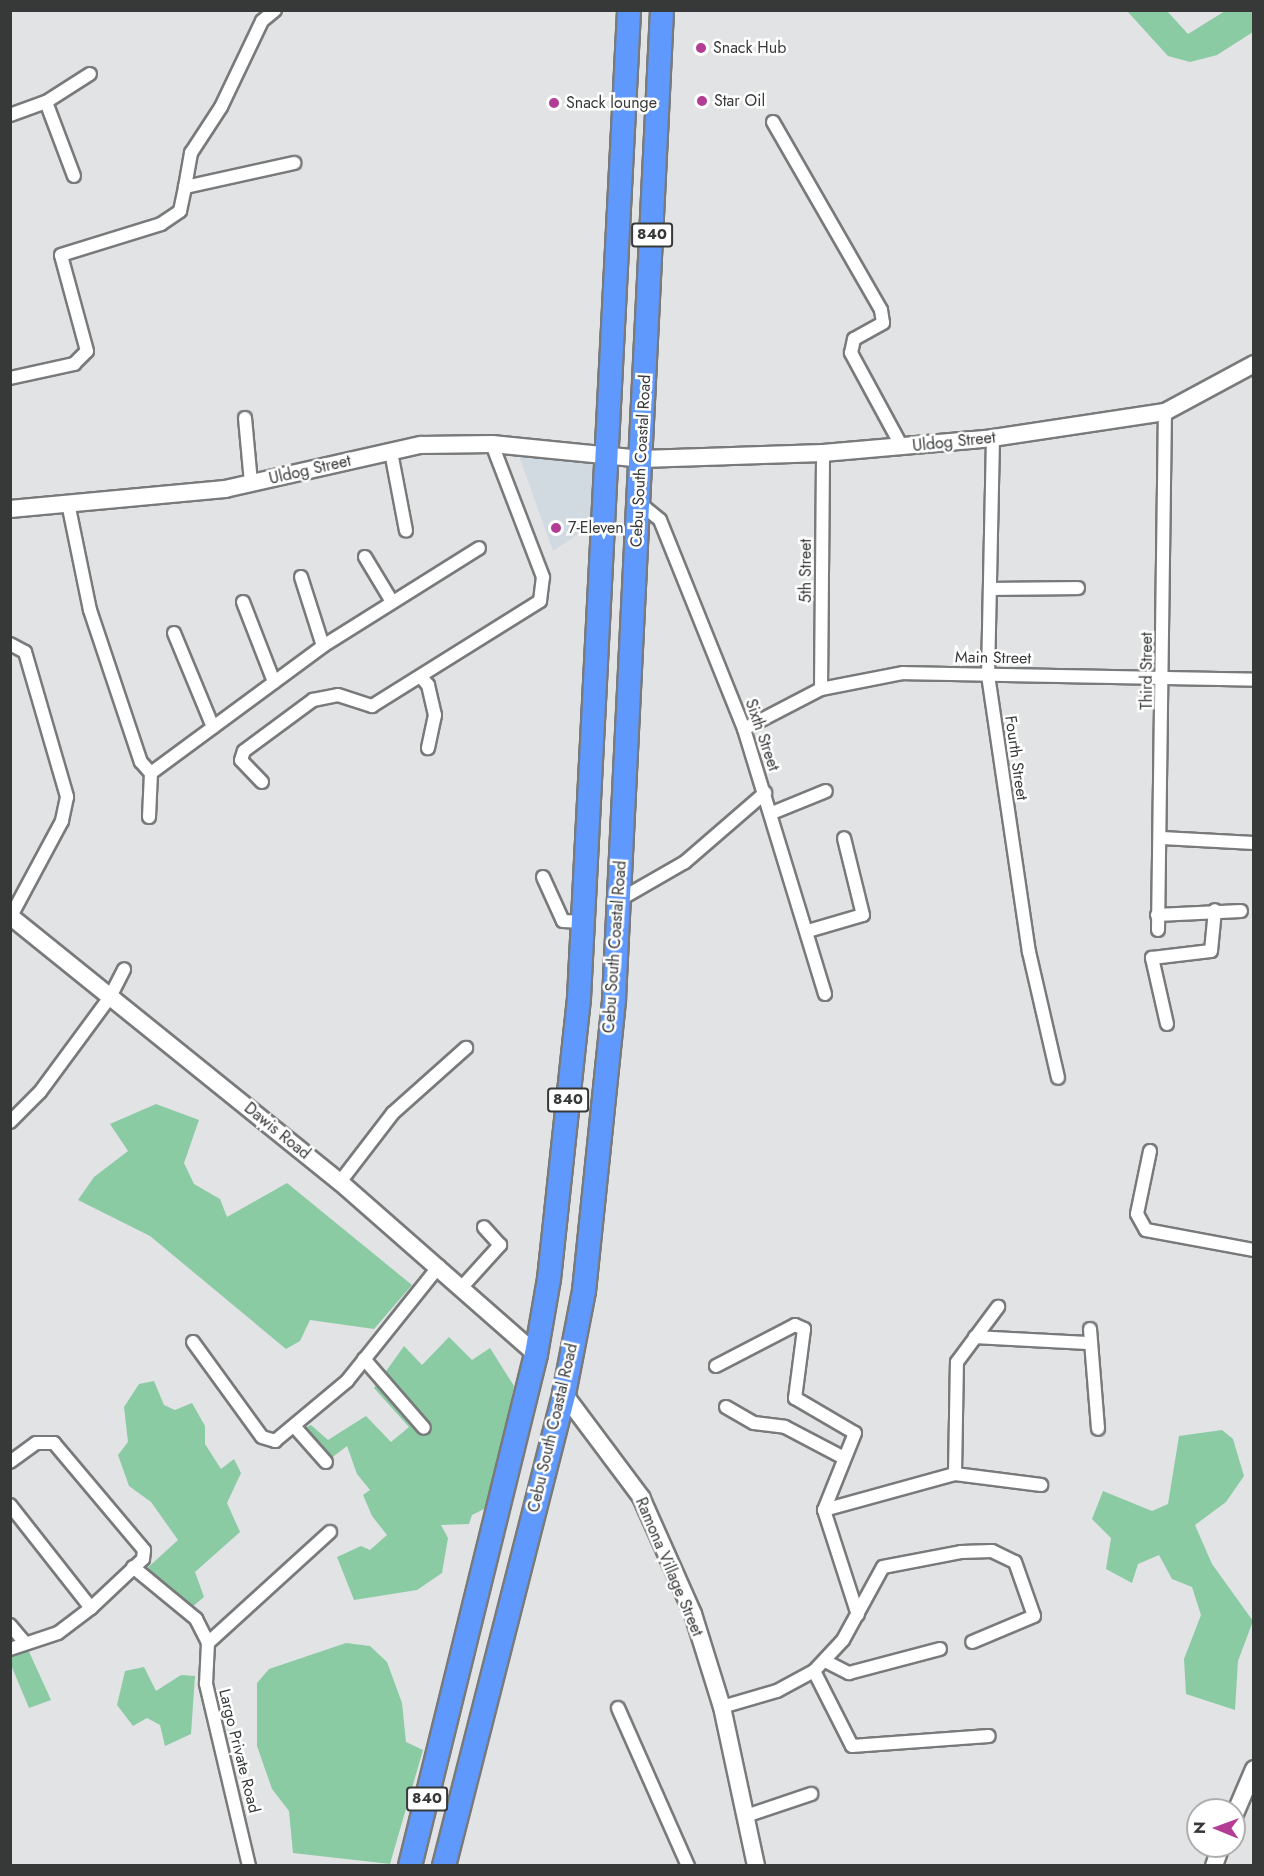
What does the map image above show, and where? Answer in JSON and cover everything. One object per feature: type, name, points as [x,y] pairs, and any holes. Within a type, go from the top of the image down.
[{"type":"highway","name":"Cebu South Coastal Road","points":[[410,1866],[536,1354],[549,1279],[583,922],[609,457],[629,10]]},
{"type":"highway","name":"Cebu South Coastal Road","points":[[444,1866],[564,1394],[584,1291],[619,900],[662,10]]},
{"type":"street","points":[[10,378],[74,364],[87,351],[61,255],[161,224],[180,211],[191,153],[221,107],[262,21],[275,10]]},
{"type":"street","points":[[10,115],[46,102],[90,74]]},
{"type":"street","points":[[46,102],[74,176]]},
{"type":"street","points":[[773,122],[881,310],[883,323],[850,346],[902,447]]},
{"type":"street","points":[[185,187],[294,163]]},
{"type":"street","name":"Uldog Street","points":[[10,509],[251,483],[421,445],[492,444],[641,459],[823,453],[993,438],[1165,412],[1254,364]]},
{"type":"street","name":"Third Street","points":[[1158,930],[1162,838],[1165,412]]},
{"type":"street","points":[[245,418],[251,483]]},
{"type":"street","name":"Fourth Street","points":[[993,438],[993,589],[988,675],[1029,952],[1058,1078]]},
{"type":"street","points":[[262,782],[241,760],[244,751],[304,706],[338,695],[372,706],[540,601],[546,591],[492,444]]},
{"type":"street","points":[[391,452],[406,531]]},
{"type":"street","name":"5th Street","points":[[821,688],[823,453]]},
{"type":"street","name":"Sixth Street","points":[[638,502],[660,520],[744,729],[772,813],[825,994]]},
{"type":"street","points":[[68,503],[90,610],[141,762],[151,773],[149,817]]},
{"type":"street","points":[[151,773],[323,646],[391,600],[479,548]]},
{"type":"street","points":[[365,557],[391,600]]},
{"type":"street","points":[[302,577],[323,646]]},
{"type":"street","points":[[993,589],[1078,588]]},
{"type":"street","points":[[243,602],[274,682]]},
{"type":"street","points":[[174,633],[213,727]]},
{"type":"street","points":[[10,644],[25,652],[67,797],[62,821],[11,916]]},
{"type":"street","name":"Main Street","points":[[744,729],[821,688],[903,673],[1254,680]]},
{"type":"street","points":[[420,677],[428,685],[435,715],[428,748]]},
{"type":"street","points":[[772,813],[826,791]]},
{"type":"street","points":[[619,900],[685,862],[765,793]]},
{"type":"street","points":[[808,931],[863,915],[844,838]]},
{"type":"street","points":[[1162,838],[1254,843]]},
{"type":"street","points":[[543,877],[563,921],[583,922]]},
{"type":"street","points":[[1157,915],[1215,910],[1241,911]]},
{"type":"street","points":[[1167,1024],[1152,958],[1214,949],[1215,910]]},
{"type":"street","name":"Dawis Road","points":[[11,916],[340,1182],[439,1266],[536,1354]]},
{"type":"street","points":[[10,1122],[40,1092],[110,998],[124,969]]},
{"type":"street","points":[[340,1182],[393,1113],[466,1048]]},
{"type":"street","points":[[1150,1151],[1137,1214],[1146,1230],[1254,1250]]},
{"type":"street","points":[[462,1287],[500,1245],[484,1227]]},
{"type":"street","points":[[193,1342],[262,1437],[275,1441],[294,1426],[364,1359],[439,1266]]},
{"type":"street","points":[[955,1474],[957,1362],[998,1306]]},
{"type":"street","points":[[716,1366],[801,1325],[795,1398],[852,1430],[855,1437],[844,1458],[824,1510],[858,1615]]},
{"type":"street","points":[[1090,1329],[1098,1429]]},
{"type":"street","points":[[975,1337],[1091,1343]]},
{"type":"street","points":[[364,1359],[424,1428]]},
{"type":"street","name":"Ramona Village Street","points":[[564,1394],[641,1497],[693,1614],[722,1707],[756,1866]]},
{"type":"street","points":[[726,1407],[754,1423],[785,1427],[844,1458]]},
{"type":"street","points":[[294,1426],[326,1462]]},
{"type":"street","points":[[10,1462],[36,1443],[54,1443],[140,1540],[144,1555],[91,1608],[58,1633],[10,1649]]},
{"type":"street","points":[[824,1510],[955,1474],[1041,1485]]},
{"type":"street","points":[[10,1505],[91,1608]]},
{"type":"street","points":[[134,1567],[196,1619],[208,1643],[330,1532]]},
{"type":"street","points":[[722,1707],[777,1691],[814,1671],[825,1661],[858,1615],[883,1567],[992,1551],[1015,1562],[1035,1609],[1029,1620],[972,1642]]},
{"type":"street","points":[[10,1625],[25,1643]]},
{"type":"street","name":"Largo Private Road","points":[[208,1643],[206,1684],[249,1866]]},
{"type":"street","points":[[825,1661],[849,1673],[940,1649]]},
{"type":"street","points":[[814,1671],[852,1746],[989,1736]]},
{"type":"street","points":[[618,1708],[688,1866]]},
{"type":"street","points":[[1242,1798],[1254,1769]]},
{"type":"street","points":[[746,1816],[811,1794]]},
{"type":"shaded area","points":[[516,448],[593,461],[600,470],[598,521],[553,551]]},
{"type":"green space","points":[[1127,11],[1167,11],[1188,34],[1225,11],[1253,11],[1253,32],[1217,55],[1190,62],[1168,56]]},
{"type":"green space","points":[[156,1104],[199,1120],[184,1163],[194,1184],[220,1199],[227,1217],[287,1183],[412,1285],[374,1329],[310,1320],[300,1341],[286,1349],[150,1236],[78,1200],[94,1177],[128,1151],[110,1124]]},
{"type":"green space","points":[[449,1337],[472,1360],[490,1348],[514,1386],[490,1506],[472,1515],[469,1524],[441,1525],[448,1538],[442,1573],[417,1590],[354,1600],[337,1557],[361,1546],[370,1550],[387,1535],[372,1516],[363,1495],[370,1490],[357,1474],[347,1446],[326,1462],[304,1428],[311,1425],[328,1440],[366,1416],[391,1442],[409,1427],[374,1388],[404,1346],[422,1365]]},
{"type":"green space","points":[[154,1381],[164,1405],[175,1410],[192,1403],[205,1426],[205,1444],[221,1469],[234,1459],[241,1473],[227,1503],[240,1532],[195,1572],[204,1597],[192,1607],[143,1572],[178,1540],[151,1502],[129,1486],[118,1455],[128,1442],[124,1407],[139,1384]]},
{"type":"green space","points":[[1222,1430],[1233,1439],[1244,1476],[1226,1502],[1195,1525],[1212,1564],[1253,1621],[1238,1661],[1235,1710],[1186,1694],[1184,1659],[1201,1615],[1192,1587],[1172,1579],[1159,1555],[1138,1564],[1132,1583],[1106,1569],[1111,1538],[1092,1519],[1103,1491],[1152,1511],[1168,1504],[1179,1436]]},
{"type":"green space","points":[[346,1643],[370,1646],[387,1662],[402,1703],[406,1742],[423,1750],[390,1864],[293,1853],[289,1811],[272,1789],[257,1746],[257,1683],[269,1669]]},
{"type":"green space","points":[[26,1645],[51,1700],[29,1708],[11,1665],[10,1653]]},
{"type":"green space","points":[[144,1667],[156,1691],[181,1675],[195,1676],[191,1734],[165,1746],[160,1725],[147,1718],[133,1726],[117,1705],[125,1671]]},
{"type":"place","name":"Snack Hub","points":[[701,48]]},
{"type":"place","name":"Star Oil","points":[[702,101]]},
{"type":"place","name":"Snack lounge","points":[[554,103]]},
{"type":"place","name":"7-Eleven","points":[[556,528]]}]
